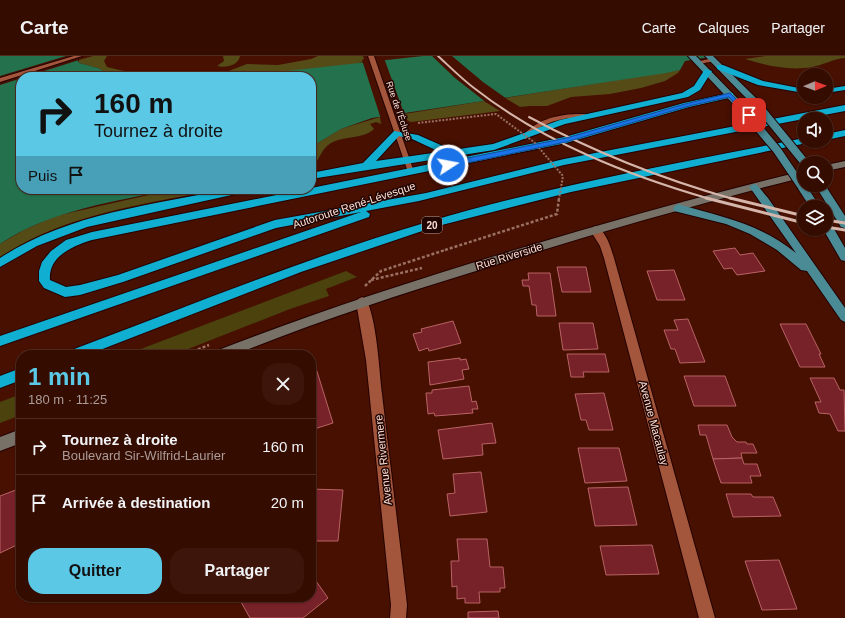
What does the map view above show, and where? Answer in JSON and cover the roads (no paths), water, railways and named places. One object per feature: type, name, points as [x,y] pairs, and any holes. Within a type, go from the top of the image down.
[{"type":"highway","points":[[720,67],[761,83],[797,90]]},
{"type":"highway","points":[[316,175],[366,166],[494,148],[524,138],[555,125],[585,116],[685,95],[696,88],[708,71]]},
{"type":"highway","points":[[833,90],[845,88]]},
{"type":"highway","points":[[316,191],[566,140],[687,105],[730,95]]},
{"type":"highway","name":"Autoroute René-Lévesque","points":[[0,342],[321,228],[426,196],[564,162],[845,108]]},
{"type":"highway","points":[[366,166],[397,133],[414,137],[452,154]]},
{"type":"highway","points":[[833,135],[845,133]]},
{"type":"highway","name":"20","points":[[86,350],[334,257],[434,224],[507,204],[587,186],[797,142]]},
{"type":"highway","points":[[0,263],[34,242],[73,227],[114,216],[221,194]]},
{"type":"highway","points":[[302,194],[83,238],[70,243],[55,254],[46,265],[44,276],[45,281],[52,288],[58,290],[80,290],[274,224],[426,196]]},
{"type":"highway","points":[[0,382],[16,376]]},
{"type":"main road","points":[[711,58],[755,102],[799,156]]},
{"type":"main road","points":[[696,60],[730,95],[777,150],[810,200]]},
{"type":"main road","points":[[754,187],[765,200],[845,317]]},
{"type":"main road","points":[[824,192],[845,224]]},
{"type":"main road","points":[[678,208],[706,217],[735,223],[761,235],[786,251],[818,278]]},
{"type":"main road","points":[[833,236],[845,257]]},
{"type":"street","points":[[833,167],[845,164]]},
{"type":"street","name":"Rue Riverside","points":[[233,350],[293,326],[362,302],[595,230],[797,176]]},
{"type":"street","name":"Avenue Macaulay","points":[[595,230],[605,245],[609,258],[707,618]]},
{"type":"street","name":"Avenue Rivermere","points":[[362,302],[366,317],[372,360],[399,605],[398,618]]},
{"type":"street","points":[[0,444],[16,438]]},
{"type":"lane","points":[[26,72],[78,56]]},
{"type":"lane","name":"Rue de l'Écluse","points":[[371,57],[411,172]]},
{"type":"lane","points":[[696,60],[711,58]]},
{"type":"lane","points":[[0,80],[16,75]]},
{"type":"railway","points":[[438,56],[456,73],[501,107],[528,125],[557,141],[617,168],[679,190],[710,199]]},
{"type":"railway","points":[[529,117],[578,142],[629,164],[680,183],[733,199]]},
{"type":"railway","points":[[706,198],[797,221]]},
{"type":"railway","points":[[730,198],[797,214]]},
{"type":"railway","points":[[833,221],[845,223]]},
{"type":"railway","points":[[833,228],[845,230]]}]
